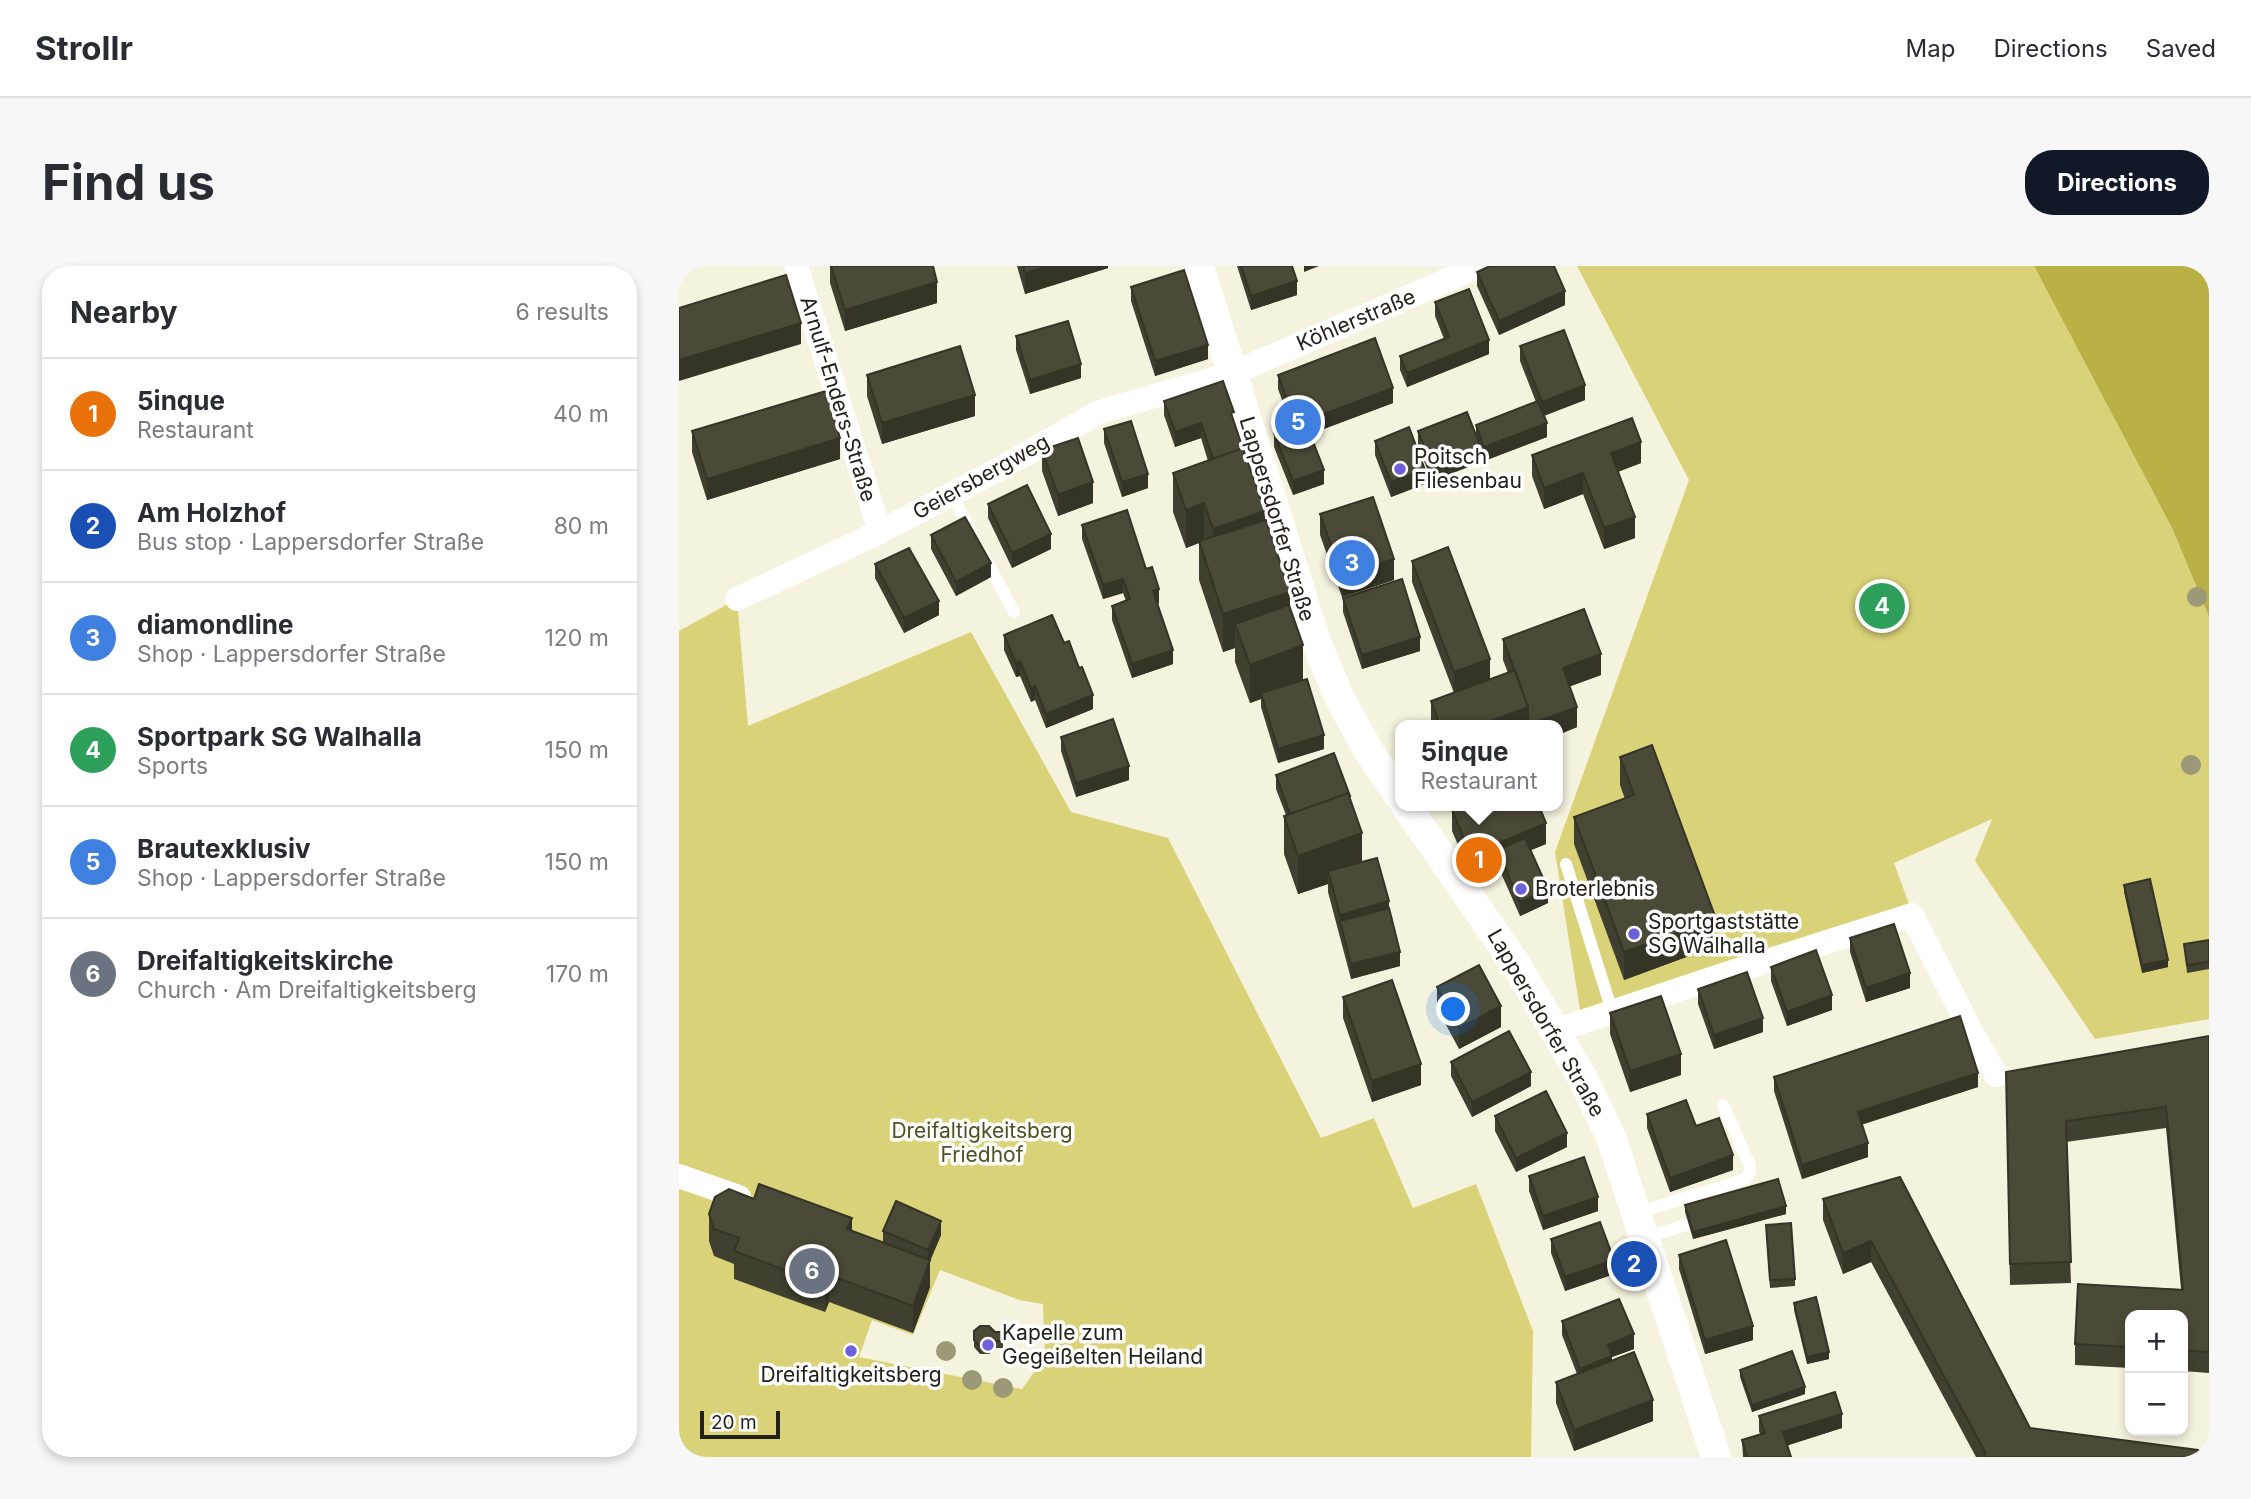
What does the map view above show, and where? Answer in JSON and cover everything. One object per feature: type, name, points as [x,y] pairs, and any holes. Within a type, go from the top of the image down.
[{"type":"street","name":"Arnulf-Enders-Straße","points":[[796,266],[880,532]]},
{"type":"street","name":"Lappersdorfer Straße","points":[[1199,266],[1315,639],[1340,699],[1370,753],[1395,790]]},
{"type":"street","name":"Köhlerstraße","points":[[1231,374],[1480,266]]},
{"type":"street","name":"Geiersbergweg","points":[[737,599],[880,532],[1100,412],[1231,374]]},
{"type":"street","name":"Lappersdorfer Straße","points":[[1409,811],[1511,957],[1582,1077],[1611,1137],[1716,1457]]},
{"type":"street","points":[[1555,1031],[1912,915],[1996,1075]]},
{"type":"street","points":[[679,1176],[739,1197]]},
{"type":"lane","points":[[951,494],[1014,612]]},
{"type":"lane","points":[[1566,863],[1612,1011]]},
{"type":"lane","points":[[1641,1226],[1746,1179],[1750,1166],[1723,1105]]},
{"type":"lane","points":[[1641,1226],[1689,1224]]},
{"type":"green space","points":[[1577,266],[2034,266],[2172,528],[2209,617],[2209,1019],[2095,1039],[1975,861],[1992,819],[1894,863],[1909,904],[1580,1010],[1555,852],[1689,480]]},
{"type":"green space","name":"Dreifaltigkeitsberg Friedhof","points":[[737,599],[748,726],[971,632],[1071,812],[1168,838],[1321,1138],[1374,1118],[1413,1208],[1476,1184],[1533,1331],[1531,1457],[679,1457],[679,631]],"holes":[[[940,1270],[1019,1300],[1043,1304],[1045,1357],[1022,1389],[859,1357],[872,1320],[913,1335]]]},
{"type":"shaded area","points":[[2034,266],[2209,266],[2209,617],[2172,528]]},
{"type":"building","points":[[831,266],[933,266],[937,282],[845,310]]},
{"type":"building","points":[[1023,266],[1049,266],[1025,273]]},
{"type":"building","points":[[1241,266],[1292,266],[1297,281],[1251,296]]},
{"type":"building","points":[[1490,266],[1554,266],[1565,291],[1499,321],[1477,272]]},
{"type":"building","points":[[1184,270],[1208,345],[1155,361],[1131,287]]},
{"type":"building","points":[[786,275],[801,323],[679,360],[679,308]]},
{"type":"building","points":[[1469,289],[1489,340],[1407,373],[1400,356],[1449,337],[1435,302]]},
{"type":"building","points":[[1068,321],[1081,364],[1030,380],[1016,336]]},
{"type":"building","points":[[1564,330],[1585,385],[1542,402],[1520,346]]},
{"type":"building","points":[[1375,338],[1393,388],[1305,421],[1324,470],[1293,481],[1274,433],[1297,425],[1278,375]]},
{"type":"building","points":[[960,346],[975,395],[882,423],[867,375]]},
{"type":"building","points":[[1223,381],[1243,448],[1213,459],[1201,423],[1175,432],[1164,401]]},
{"type":"building","points":[[826,391],[840,438],[707,479],[692,431]]},
{"type":"building","points":[[1538,401],[1547,423],[1484,447],[1476,425]]},
{"type":"building","points":[[1467,412],[1481,448],[1432,466],[1418,431]]},
{"type":"building","points":[[1632,418],[1641,442],[1611,453],[1635,517],[1604,528],[1583,473],[1544,488],[1532,455]]},
{"type":"building","points":[[1131,421],[1148,474],[1122,482],[1104,429]]},
{"type":"building","points":[[1409,427],[1425,470],[1391,482],[1375,441]]},
{"type":"building","points":[[1078,438],[1093,482],[1058,495],[1042,450]]},
{"type":"building","points":[[1243,448],[1265,511],[1213,529],[1204,503],[1186,510],[1173,473]]},
{"type":"building","points":[[1027,485],[1051,534],[1012,553],[988,504]]},
{"type":"building","points":[[1373,497],[1394,559],[1342,576],[1320,514]]},
{"type":"building","points":[[1127,510],[1146,569],[1152,567],[1159,589],[1153,591],[1173,650],[1132,664],[1112,606],[1130,599],[1123,579],[1103,585],[1082,525]]},
{"type":"building","points":[[965,517],[991,563],[956,582],[931,535]]},
{"type":"building","points":[[1266,520],[1290,592],[1223,614],[1199,541]]},
{"type":"building","points":[[1448,547],[1490,659],[1454,672],[1412,561]]},
{"type":"building","points":[[909,548],[939,601],[904,618],[875,564]]},
{"type":"building","points":[[1402,579],[1420,637],[1362,655],[1343,598]]},
{"type":"building","points":[[1289,605],[1303,645],[1250,665],[1235,624]]},
{"type":"building","points":[[1584,609],[1601,654],[1563,668],[1577,707],[1542,720],[1528,720],[1528,707],[1503,639]]},
{"type":"building","points":[[1052,615],[1064,643],[1069,641],[1093,695],[1046,714],[1035,686],[1031,688],[1020,661],[1016,663],[1004,635]]},
{"type":"building","points":[[1515,670],[1528,707],[1493,720],[1438,720],[1431,701]]},
{"type":"building","points":[[1307,679],[1324,735],[1278,749],[1261,693]]},
{"type":"building","points":[[1113,719],[1129,766],[1076,783],[1061,737]]},
{"type":"building","points":[[1652,745],[1716,919],[1624,952],[1574,817],[1634,795],[1620,757]]},
{"type":"building","points":[[1334,753],[1350,796],[1348,793],[1290,814],[1276,775]]},
{"type":"building","points":[[1348,793],[1362,833],[1298,856],[1284,816]]},
{"type":"building","points":[[1452,811],[1541,811],[1546,823],[1471,855]]},
{"type":"building","points":[[1525,838],[1548,889],[1520,902],[1497,850]]},
{"type":"building","points":[[1377,858],[1389,901],[1340,915],[1328,871]]},
{"type":"building","points":[[2150,879],[2168,960],[2142,965],[2124,885]]},
{"type":"building","points":[[1389,908],[1400,952],[1351,964],[1340,921]]},
{"type":"building","points":[[1894,924],[1910,973],[1866,988],[1850,938]]},
{"type":"building","points":[[2209,940],[2209,962],[2187,965],[2184,944]]},
{"type":"building","points":[[1816,950],[1832,995],[1787,1012],[1771,967]]},
{"type":"building","points":[[1479,965],[1501,1006],[1459,1028],[1437,987]]},
{"type":"building","points":[[1747,972],[1763,1018],[1714,1035],[1698,989]]},
{"type":"building","points":[[1392,980],[1421,1064],[1372,1081],[1343,997]]},
{"type":"building","points":[[1661,996],[1681,1054],[1630,1071],[1610,1013]]},
{"type":"building","points":[[1960,1016],[1978,1073],[1858,1112],[1868,1143],[1802,1165],[1774,1077]]},
{"type":"building","points":[[1509,1031],[1531,1072],[1472,1102],[1451,1062]]},
{"type":"building","points":[[2209,1036],[2209,1352],[2188,1350],[2188,1310],[2125,1310],[2125,1347],[2075,1344],[2078,1284],[2183,1290],[2166,1107],[2066,1121],[2071,1262],[2010,1264],[2006,1072]]},
{"type":"building","points":[[1546,1091],[1567,1133],[1516,1158],[1495,1116]]},
{"type":"building","points":[[1686,1100],[1696,1126],[1719,1118],[1733,1155],[1670,1178],[1647,1114]]},
{"type":"building","points":[[1584,1157],[1598,1197],[1543,1216],[1529,1176]]},
{"type":"building","points":[[1900,1177],[2030,1428],[2198,1450],[2204,1457],[1984,1457],[1985,1452],[1871,1241],[1843,1253],[1823,1199]]},
{"type":"building","points":[[1778,1179],[1786,1206],[1693,1232],[1685,1205]]},
{"type":"building","points":[[759,1184],[852,1218],[847,1229],[930,1260],[913,1306],[829,1275],[825,1285],[734,1251],[739,1238],[714,1229],[709,1214],[715,1197],[729,1189],[754,1199]]},
{"type":"building","points":[[896,1201],[941,1221],[928,1250],[883,1231]]},
{"type":"building","points":[[1600,1222],[1614,1260],[1565,1277],[1551,1239]]},
{"type":"building","points":[[1791,1223],[1795,1279],[1770,1280],[1766,1225]]},
{"type":"building","points":[[1726,1240],[1753,1326],[1705,1340],[1679,1255]]},
{"type":"building","points":[[1816,1297],[1829,1352],[1807,1357],[1794,1303]]},
{"type":"building","points":[[1619,1299],[1634,1334],[1608,1345],[1612,1356],[1580,1369],[1562,1321]]},
{"type":"building","points":[[980,1326],[989,1326],[995,1332],[1003,1332],[1003,1341],[980,1346],[974,1340],[974,1331]]},
{"type":"building","points":[[1792,1351],[1805,1387],[1752,1405],[1740,1370]]},
{"type":"building","points":[[1634,1352],[1653,1400],[1574,1430],[1556,1382]]},
{"type":"building","points":[[1835,1392],[1842,1414],[1783,1432],[1791,1457],[1747,1457],[1742,1440],[1765,1433],[1759,1416]]},
{"type":"place","name":"Brautexklusiv","points":[[1298,422]]},
{"type":"place","name":"Poitsch Fliesenbau","points":[[1400,469]]},
{"type":"place","name":"diamondline","points":[[1352,563]]},
{"type":"place","name":"Sportpark SG Walhalla","points":[[1882,606]]},
{"type":"place","name":"5inque","points":[[1479,860]]},
{"type":"place","name":"Broterlebnis","points":[[1521,889]]},
{"type":"place","name":"Sportgaststätte SG Walhalla","points":[[1634,934]]},
{"type":"place","name":"Am Holzhof","points":[[1634,1264]]},
{"type":"place","name":"Dreifaltigkeitskirche","points":[[812,1271]]},
{"type":"place","name":"Kapelle zum Gegeißelten Heiland","points":[[988,1345]]},
{"type":"place","name":"Dreifaltigkeitsberg","points":[[851,1351]]}]
